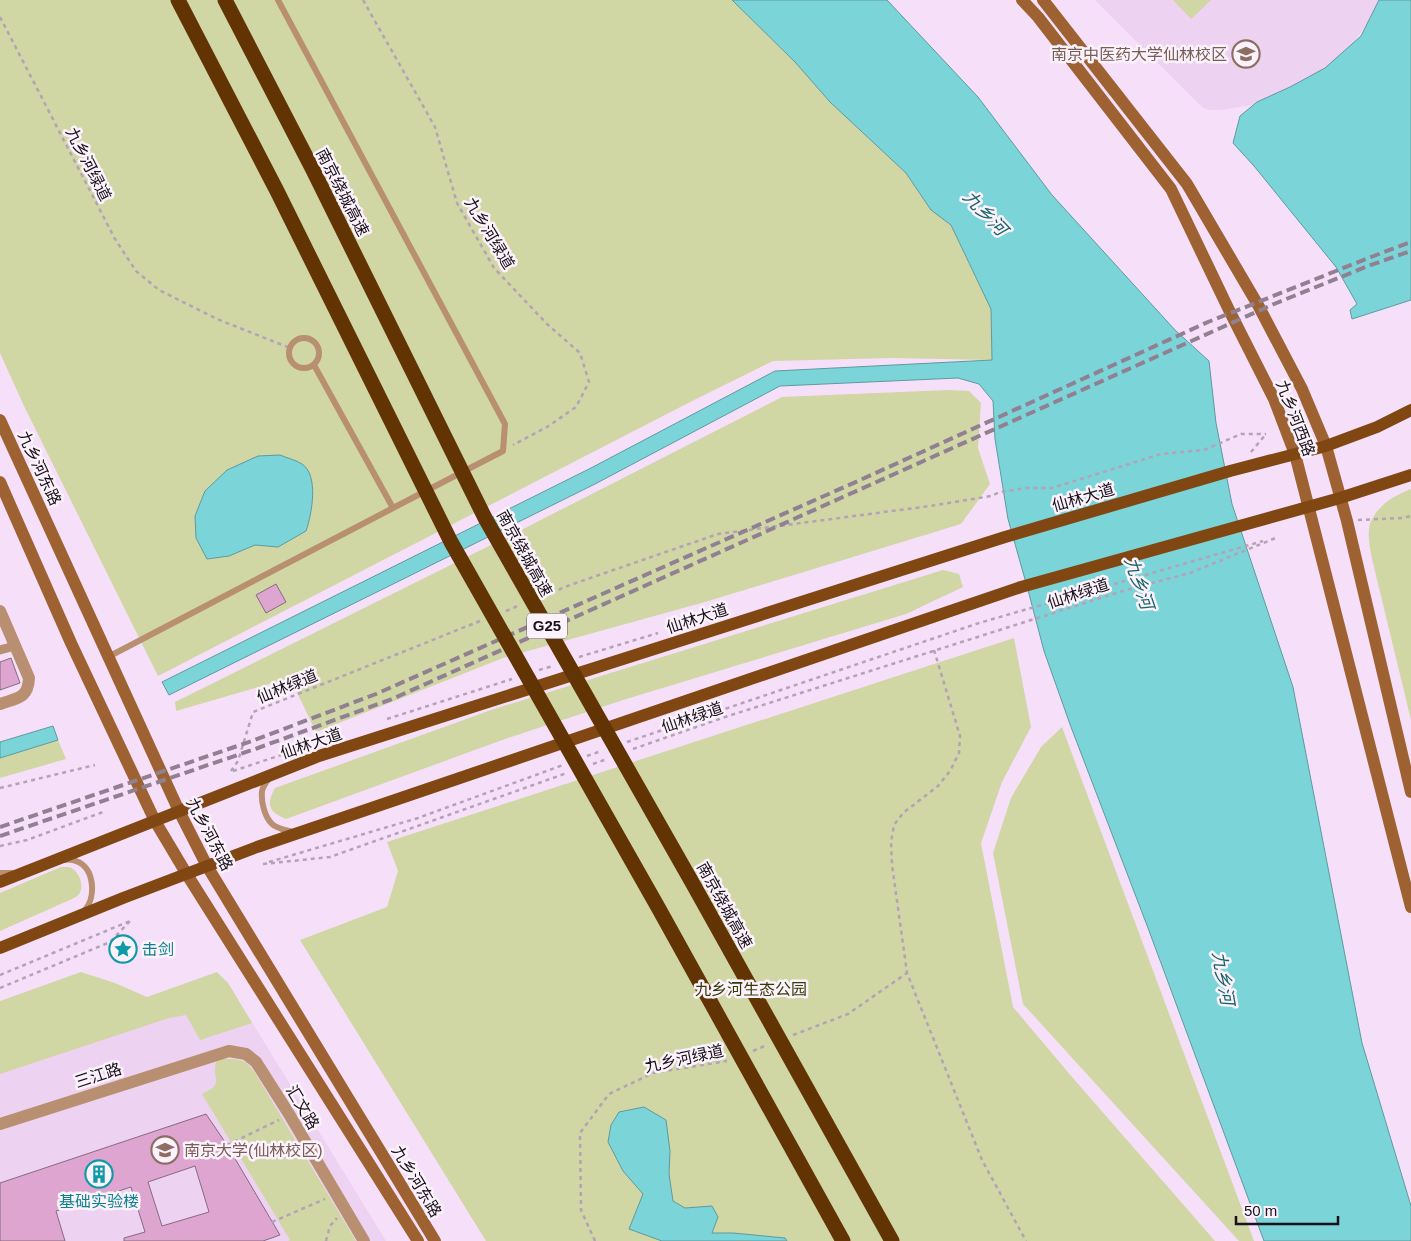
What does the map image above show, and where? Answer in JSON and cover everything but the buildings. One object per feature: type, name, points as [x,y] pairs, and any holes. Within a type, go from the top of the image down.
[{"type":"highway","name":"G25","points":[[178,0],[276,191],[451,542],[654,900],[843,1241]]},
{"type":"highway","name":"南京绕城高速","points":[[225,0],[312,168],[485,518],[693,884],[892,1241]]},
{"type":"main road","name":"九乡河西路","points":[[1022,0],[1038,17],[1171,189],[1274,399],[1295,454],[1411,907]]},
{"type":"main road","name":"九乡河西路","points":[[1043,0],[1187,184],[1258,305],[1302,389],[1326,446],[1347,521],[1411,792]]},
{"type":"main road","name":"仙林大道","points":[[0,882],[319,756],[1005,537],[1230,471],[1326,446],[1377,427],[1411,410]]},
{"type":"main road","name":"九乡河东路","points":[[0,420],[179,811],[207,866],[434,1241]]},
{"type":"main road","points":[[0,948],[186,873],[257,847],[1020,587],[1340,498],[1411,474]]},
{"type":"main road","name":"九乡河东路","points":[[0,482],[71,643],[155,821],[418,1241]]},
{"type":"street","points":[[0,611],[29,678],[28,689],[22,697],[0,704]]},
{"type":"street","points":[[0,650],[15,646]]},
{"type":"street","name":"汇文路","points":[[206,1058],[229,1051],[246,1054],[256,1062],[364,1241]]},
{"type":"street","name":"三江路","points":[[0,1124],[206,1058]]},
{"type":"lane","points":[[108,657],[502,451],[505,424],[278,0]]},
{"type":"lane","points":[[306,338],[315,343],[319,356],[314,365],[305,368],[296,365],[290,358],[290,348],[292,344],[306,338]]},
{"type":"lane","points":[[314,365],[393,508]]},
{"type":"lane","points":[[272,774],[262,791],[263,808],[266,815],[277,828],[298,833]]},
{"type":"lane","points":[[58,859],[77,861],[88,870],[92,894],[89,905],[81,915]]},
{"type":"lane","points":[[0,873],[26,872]]},
{"type":"path","name":"九乡河绿道","points":[[363,0],[435,127],[457,203],[494,268],[547,324],[580,353],[589,382],[576,407],[547,427],[502,451]]},
{"type":"path","name":"九乡河绿道","points":[[0,17],[115,239],[136,271],[159,290],[217,319],[290,348]]},
{"type":"path","points":[[542,596],[718,534],[930,506],[1026,488],[1052,488],[1161,454],[1204,450],[1241,434],[1266,434]]},
{"type":"path","points":[[1347,521],[1411,516]]},
{"type":"path","name":"仙林绿道","points":[[619,745],[978,623],[1278,537],[1190,573],[1129,589],[934,650],[725,717],[627,751]]},
{"type":"path","points":[[506,611],[524,604]]},
{"type":"path","name":"仙林绿道","points":[[231,771],[238,761],[253,712],[488,618]]},
{"type":"path","points":[[934,650],[960,736],[959,753],[950,771],[938,786],[903,813],[894,825],[891,842],[892,865],[907,973],[982,1160],[1026,1241]]},
{"type":"path","points":[[583,758],[601,751]]},
{"type":"path","points":[[592,764],[610,758]]},
{"type":"path","points":[[0,788],[95,765]]},
{"type":"path","points":[[564,765],[418,818],[263,864],[330,858],[574,770]]},
{"type":"path","points":[[0,846],[27,840],[103,812]]},
{"type":"path","points":[[0,975],[131,920],[110,942],[0,988]]},
{"type":"path","points":[[788,1037],[848,1014],[907,973]]},
{"type":"path","name":"九乡河绿道","points":[[746,1054],[771,1044]]},
{"type":"path","name":"九乡河绿道","points":[[594,1241],[581,1210],[580,1133],[603,1102],[609,1094],[653,1073],[729,1060]]},
{"type":"path","points":[[227,1145],[289,1114]]},
{"type":"path","points":[[272,1222],[336,1195]]},
{"type":"path","points":[[326,1241],[330,1226],[345,1210]]},
{"type":"shaded area","name":"南京中医药大学仙林校区","points":[[1095,0],[1381,0],[1370,20],[1353,43],[1333,64],[1276,101],[1221,110],[1209,110],[1203,108]]},
{"type":"shaded area","name":"南京大学(仙林校区)","points":[[228,983],[386,1241],[0,1241],[0,1060]]},
{"type":"green space","points":[[0,0],[732,0],[795,62],[830,102],[906,173],[931,210],[951,225],[991,309],[992,360],[892,358],[773,361],[158,676],[24,406],[0,353]]},
{"type":"green space","points":[[1173,0],[1211,0],[1191,19]]},
{"type":"green space","points":[[948,390],[969,391],[981,403],[978,448],[990,484],[961,524],[705,602],[503,658],[316,732],[290,678],[176,711],[175,702],[527,527],[782,397]]},
{"type":"green space","points":[[1411,489],[1411,720],[1372,559],[1369,533],[1370,524],[1381,507],[1399,494]]},
{"type":"green space","points":[[943,570],[959,574],[963,587],[906,614],[623,700],[505,739],[286,819],[275,813],[270,807],[270,799],[275,788],[494,709]]},
{"type":"green space","name":"九乡河生态公园","points":[[1014,638],[1031,727],[1002,782],[981,843],[1013,1007],[1215,1241],[486,1241],[300,940],[387,907],[398,871],[387,842]]},
{"type":"green space","points":[[1062,727],[1254,1241],[1239,1241],[1023,1004],[993,853],[1011,798],[1041,747]]},
{"type":"green space","points":[[58,740],[66,759],[0,778],[0,758]]},
{"type":"green space","points":[[61,867],[69,867],[76,871],[81,883],[81,891],[78,895],[0,931],[0,893]]},
{"type":"green space","points":[[81,972],[115,983],[147,997],[217,972],[228,983],[252,1023],[200,1040],[186,1015],[169,1018],[0,1074],[0,1001]]},
{"type":"green space","points":[[220,1059],[234,1059],[246,1062],[255,1073],[356,1241],[288,1241],[290,1240],[202,1094],[216,1084],[215,1068],[216,1062]]},
{"type":"water","name":"九乡河","points":[[732,0],[887,0],[978,97],[1052,195],[1175,330],[1209,361],[1216,423],[1232,504],[1293,687],[1362,1043],[1411,1206],[1411,1241],[1264,1241],[1044,651],[1008,519],[995,439],[993,401],[979,384],[958,378],[780,386],[595,484],[169,695],[162,682],[591,468],[775,371],[992,360],[991,309],[951,225],[931,210],[906,173],[830,102],[795,62]]},
{"type":"water","points":[[1379,0],[1411,0],[1411,300],[1352,319],[1350,310],[1357,304],[1336,267],[1233,143],[1240,116],[1257,102],[1325,68],[1361,36]]},
{"type":"water","points":[[280,455],[302,464],[311,477],[313,495],[306,531],[278,547],[255,545],[229,556],[207,559],[196,538],[195,516],[205,491],[227,470],[258,456]]},
{"type":"water","points":[[53,726],[58,740],[0,758],[0,742]]},
{"type":"water","points":[[644,1107],[666,1120],[670,1151],[669,1174],[673,1201],[685,1208],[712,1206],[718,1217],[712,1233],[785,1238],[787,1241],[662,1241],[629,1229],[643,1194],[623,1171],[608,1142],[611,1125],[619,1112]]},
{"type":"railway","points":[[0,827],[252,741],[376,694],[858,481],[1208,322],[1411,242]]},
{"type":"railway","points":[[0,836],[258,748],[392,699],[1274,304],[1368,266],[1411,251]]},
{"type":"place","name":"南京中医药大学仙林校区","points":[[1246,54]]},
{"type":"place","name":"击剑","points":[[123,949]]},
{"type":"place","name":"南京大学(仙林校区)","points":[[165,1150]]},
{"type":"place","name":"基础实验楼","points":[[99,1174]]}]
